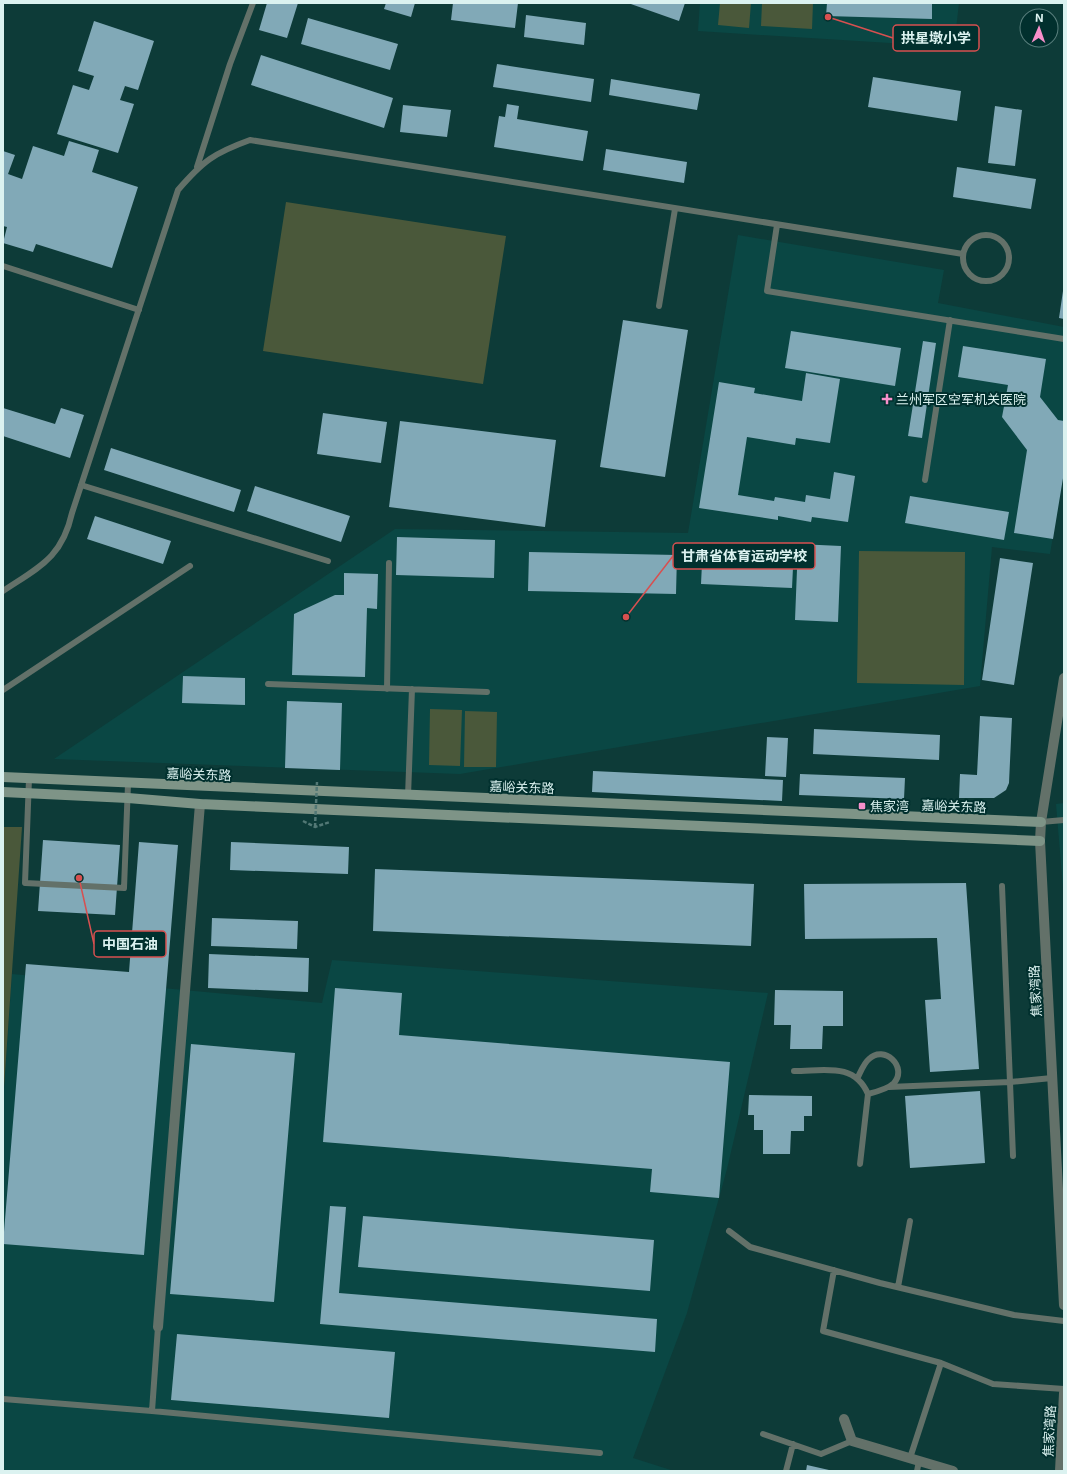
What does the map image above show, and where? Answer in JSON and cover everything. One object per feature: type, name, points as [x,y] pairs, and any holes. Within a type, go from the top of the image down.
[{"type":"main road","name":"嘉峪关东路","points":[[3,778],[1041,822]]},
{"type":"main road","points":[[3,792],[128,798],[200,804],[1040,842]]},
{"type":"street","name":"焦家湾路","points":[[1064,678],[1041,822],[1040,842],[1064,1305]]},
{"type":"street","points":[[158,1327],[200,804]]},
{"type":"street","name":"焦家湾路","points":[[1060,1471],[1064,1393]]},
{"type":"street","points":[[844,1419],[852,1441],[915,1464],[954,1471]]},
{"type":"lane","points":[[197,167],[230,64],[253,3]]},
{"type":"lane","points":[[3,592],[45,562],[59,549],[68,532],[81,485],[178,190],[197,167],[222,150],[250,140],[777,226],[963,254]]},
{"type":"lane","points":[[658,306],[675,209]]},
{"type":"lane","points":[[777,226],[767,291],[1064,339]]},
{"type":"lane","points":[[982,236],[991,236],[999,239],[1006,246],[1009,254],[1009,263],[1006,272],[999,278],[991,281],[982,281],[973,278],[967,271],[963,263],[963,254],[973,239],[982,236]]},
{"type":"lane","points":[[3,266],[139,310]]},
{"type":"lane","points":[[926,480],[950,320]]},
{"type":"lane","points":[[81,485],[328,561]]},
{"type":"lane","points":[[387,689],[390,563]]},
{"type":"lane","points":[[3,690],[190,566]]},
{"type":"lane","points":[[268,684],[487,692]]},
{"type":"lane","points":[[408,796],[412,690]]},
{"type":"lane","points":[[29,779],[25,883],[124,888],[128,784]]},
{"type":"lane","points":[[1041,822],[1064,820]]},
{"type":"lane","points":[[1002,886],[1014,1156]]},
{"type":"lane","points":[[858,1077],[870,1057],[880,1054],[886,1055],[895,1061],[898,1072],[894,1083],[889,1087]]},
{"type":"lane","points":[[794,1071],[839,1070],[849,1072],[858,1077],[864,1085],[868,1094],[860,1164]]},
{"type":"lane","points":[[868,1094],[889,1087],[1010,1082],[1052,1078]]},
{"type":"lane","points":[[898,1287],[910,1221]]},
{"type":"lane","points":[[729,1231],[750,1247],[834,1270],[1014,1315],[1064,1321]]},
{"type":"lane","points":[[834,1270],[823,1331],[941,1363],[993,1384],[1064,1389]]},
{"type":"lane","points":[[152,1411],[158,1327]]},
{"type":"lane","points":[[915,1464],[941,1363]]},
{"type":"lane","points":[[3,1399],[152,1411],[600,1453]]},
{"type":"lane","points":[[763,1434],[821,1454],[852,1441]]},
{"type":"lane","points":[[786,1471],[793,1444]]},
{"type":"path","points":[[315,827],[317,782]]},
{"type":"shaded area","points":[[700,3],[959,3],[954,47],[698,31]]},
{"type":"shaded area","points":[[738,235],[944,270],[938,303],[1064,327],[1064,471],[1050,554],[992,547],[980,686],[460,774],[54,759],[395,529],[688,533]]},
{"type":"shaded area","points":[[1064,803],[1064,900],[1056,804]]},
{"type":"shaded area","points":[[332,960],[768,993],[727,1169],[687,1313],[633,1458],[674,1471],[3,1471],[3,1102],[12,974],[322,1003]]},
{"type":"green space","points":[[720,3],[751,3],[749,28],[718,25]]},
{"type":"green space","points":[[762,3],[813,3],[812,29],[761,26]]},
{"type":"green space","points":[[286,202],[506,236],[483,384],[263,351]]},
{"type":"green space","points":[[859,551],[965,552],[964,685],[857,683]]},
{"type":"green space","points":[[430,709],[462,710],[460,766],[429,765]]},
{"type":"green space","points":[[465,711],[497,712],[496,767],[464,767]]},
{"type":"green space","points":[[3,827],[22,827],[3,1102]]},
{"type":"building","points":[[267,3],[298,3],[287,38],[259,30]]},
{"type":"building","points":[[386,3],[415,3],[411,17],[384,9]]},
{"type":"building","points":[[453,3],[518,3],[515,28],[451,20]]},
{"type":"building","points":[[628,3],[685,3],[679,21]]},
{"type":"building","points":[[827,3],[932,3],[932,19],[826,16]]},
{"type":"building","points":[[526,15],[586,23],[584,45],[524,37]]},
{"type":"building","points":[[308,18],[398,44],[390,70],[301,44]]},
{"type":"building","points":[[94,21],[154,41],[138,90],[125,86],[120,100],[134,104],[118,153],[57,134],[73,85],[89,90],[94,76],[78,71]]},
{"type":"building","points":[[261,55],[393,98],[384,128],[251,85]]},
{"type":"building","points":[[497,64],[594,79],[591,102],[493,87]]},
{"type":"building","points":[[873,77],[961,91],[957,121],[868,107]]},
{"type":"building","points":[[611,79],[700,94],[697,110],[609,95]]},
{"type":"building","points":[[507,104],[519,106],[517,119],[588,131],[583,161],[494,147],[499,116],[505,117]]},
{"type":"building","points":[[403,105],[451,110],[447,137],[400,132]]},
{"type":"building","points":[[995,106],[1022,110],[1015,166],[988,163]]},
{"type":"building","points":[[69,141],[99,150],[92,172],[138,187],[112,268],[36,244],[33,252],[3,243],[7,227],[3,226],[3,151],[15,155],[8,174],[22,179],[33,146],[64,156]]},
{"type":"building","points":[[606,149],[687,162],[684,183],[603,170]]},
{"type":"building","points":[[957,167],[1036,179],[1031,209],[953,197]]},
{"type":"building","points":[[1064,291],[1064,319],[1059,318]]},
{"type":"building","points":[[623,320],[688,330],[665,477],[600,467]]},
{"type":"building","points":[[791,331],[901,348],[895,386],[785,368]]},
{"type":"building","points":[[923,341],[936,343],[922,438],[908,436]]},
{"type":"building","points":[[963,346],[1046,359],[1040,397],[1058,420],[1064,421],[1064,472],[1053,539],[1014,533],[1027,450],[1002,417],[1008,385],[958,377]]},
{"type":"building","points":[[806,373],[840,379],[830,443],[796,438],[795,445],[747,437],[738,495],[774,501],[775,497],[805,502],[806,495],[830,499],[834,472],[855,476],[848,522],[812,517],[811,522],[778,516],[778,520],[699,508],[719,382],[755,388],[754,393],[802,401]]},
{"type":"building","points":[[3,408],[55,424],[61,408],[84,415],[70,458],[3,436]]},
{"type":"building","points":[[323,413],[387,422],[381,463],[317,454]]},
{"type":"building","points":[[400,421],[556,440],[545,527],[389,507]]},
{"type":"building","points":[[111,448],[241,490],[234,512],[104,470]]},
{"type":"building","points":[[255,486],[350,516],[341,542],[247,511]]},
{"type":"building","points":[[910,496],[1009,512],[1004,540],[905,523]]},
{"type":"building","points":[[95,516],[171,541],[163,564],[87,539]]},
{"type":"building","points":[[397,537],[495,540],[494,578],[396,575]]},
{"type":"building","points":[[703,543],[794,547],[792,588],[701,584]]},
{"type":"building","points":[[798,544],[841,546],[838,622],[795,620]]},
{"type":"building","points":[[529,552],[677,555],[676,594],[528,591]]},
{"type":"building","points":[[1000,558],[1033,563],[1014,685],[982,680]]},
{"type":"building","points":[[344,573],[378,574],[377,609],[367,608],[365,677],[292,675],[294,614],[335,595],[344,595]]},
{"type":"building","points":[[183,676],[245,678],[245,705],[182,703]]},
{"type":"building","points":[[287,701],[342,703],[340,770],[285,768]]},
{"type":"building","points":[[980,716],[1012,718],[1009,783],[1006,790],[994,798],[959,798],[960,774],[977,775]]},
{"type":"building","points":[[814,729],[940,735],[939,760],[813,754]]},
{"type":"building","points":[[767,737],[788,738],[786,777],[765,776]]},
{"type":"building","points":[[593,771],[783,780],[782,801],[592,792]]},
{"type":"building","points":[[800,774],[905,778],[904,799],[799,795]]},
{"type":"building","points":[[43,840],[120,845],[115,915],[38,911]]},
{"type":"building","points":[[139,842],[178,845],[144,1255],[3,1244],[26,964],[129,972]]},
{"type":"building","points":[[231,842],[349,847],[348,874],[230,870]]},
{"type":"building","points":[[375,869],[754,884],[751,946],[373,931]]},
{"type":"building","points":[[966,883],[979,1069],[930,1072],[925,1000],[941,999],[937,938],[805,939],[804,884]]},
{"type":"building","points":[[212,918],[298,921],[297,949],[211,946]]},
{"type":"building","points":[[209,954],[309,958],[308,992],[208,988]]},
{"type":"building","points":[[335,988],[402,993],[399,1035],[730,1062],[719,1198],[650,1192],[652,1169],[323,1142]]},
{"type":"building","points":[[775,990],[843,991],[843,1026],[823,1026],[822,1049],[790,1049],[791,1025],[774,1025]]},
{"type":"building","points":[[191,1044],[295,1053],[274,1302],[170,1294]]},
{"type":"building","points":[[980,1091],[985,1163],[910,1168],[905,1096]]},
{"type":"building","points":[[749,1095],[812,1096],[812,1116],[804,1116],[804,1131],[791,1131],[790,1154],[763,1154],[763,1130],[754,1130],[754,1115],[748,1115]]},
{"type":"building","points":[[330,1206],[346,1207],[339,1293],[657,1319],[655,1352],[320,1324]]},
{"type":"building","points":[[363,1216],[654,1240],[650,1291],[358,1267]]},
{"type":"building","points":[[177,1334],[395,1352],[389,1418],[171,1400]]},
{"type":"building","points":[[807,1465],[829,1470],[829,1471],[806,1471]]},
{"type":"place","name":"拱星墩小学","points":[[828,17]]},
{"type":"place","name":"兰州军区空军机关医院","points":[[887,399]]},
{"type":"place","name":"甘肃省体育运动学校","points":[[626,617]]},
{"type":"place","name":"焦家湾","points":[[862,806]]},
{"type":"place","name":"中国石油","points":[[79,878]]}]
